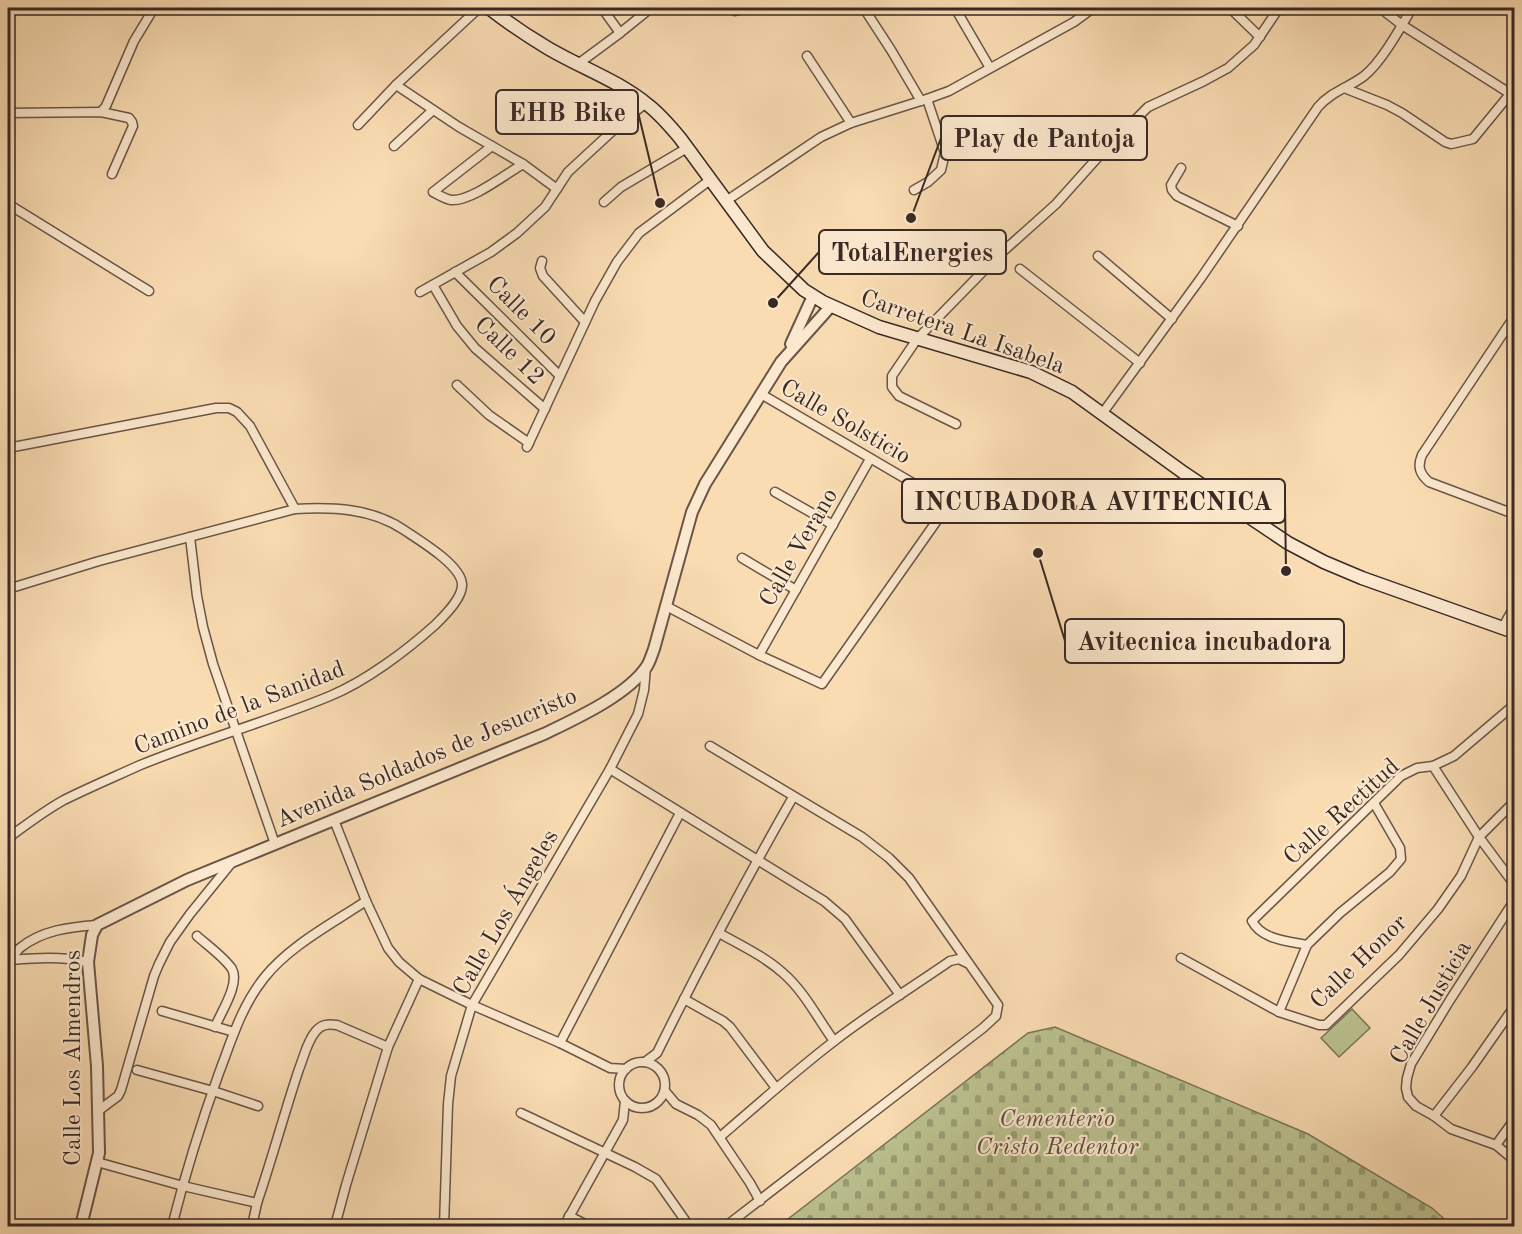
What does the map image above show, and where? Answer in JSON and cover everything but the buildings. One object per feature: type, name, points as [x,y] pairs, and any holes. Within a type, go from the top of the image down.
[{"type":"main road","name":"Carretera La Isabela","points":[[489,8],[547,48],[621,87],[665,120],[763,251],[813,296],[879,327],[1031,372],[1072,392],[1184,473],[1287,543],[1362,578],[1509,630]]},
{"type":"street","points":[[101,112],[106,106],[134,41],[154,8]]},
{"type":"street","points":[[358,125],[396,85],[479,8]]},
{"type":"street","points":[[602,8],[621,33]]},
{"type":"street","points":[[578,64],[651,8]]},
{"type":"street","points":[[730,8],[735,11],[746,8]]},
{"type":"street","points":[[955,8],[990,68]]},
{"type":"street","points":[[726,201],[821,137],[851,123],[949,91],[1074,22],[1093,8]]},
{"type":"street","points":[[1230,8],[1260,37]]},
{"type":"street","points":[[956,424],[899,396],[892,387],[892,376],[917,339],[999,255],[1056,204],[1099,156],[1148,107],[1228,68],[1254,45],[1279,8]]},
{"type":"street","points":[[1344,88],[1387,105],[1451,144],[1473,139],[1513,93],[1402,25],[1380,8]]},
{"type":"street","points":[[1102,414],[1238,226],[1318,107],[1326,98],[1362,78],[1373,68],[1412,8]]},
{"type":"street","points":[[1506,8],[1515,14]]},
{"type":"street","points":[[865,10],[924,100],[945,153],[941,170],[928,182],[914,190]]},
{"type":"street","points":[[807,56],[851,123]]},
{"type":"street","points":[[396,85],[523,164],[557,189]]},
{"type":"street","points":[[420,292],[491,252],[517,233],[544,207],[568,172],[620,124],[646,104]]},
{"type":"street","points":[[394,146],[433,110]]},
{"type":"street","points":[[8,113],[101,112],[129,118],[134,126],[112,174]]},
{"type":"street","points":[[492,146],[433,192],[452,200],[467,197],[523,164]]},
{"type":"street","points":[[604,202],[621,187],[687,148]]},
{"type":"street","points":[[1180,168],[1171,185],[1177,196],[1238,226]]},
{"type":"street","points":[[457,386],[489,415],[528,445],[595,301],[617,262],[639,233],[710,180]]},
{"type":"street","points":[[8,204],[149,291]]},
{"type":"street","points":[[1098,256],[1172,319]]},
{"type":"street","points":[[542,261],[540,268],[543,276],[585,322]]},
{"type":"street","points":[[1020,269],[1140,363]]},
{"type":"street","name":"Calle 10","points":[[455,272],[560,376]]},
{"type":"street","name":"Calle 12","points":[[433,285],[457,326],[475,348],[545,409]]},
{"type":"street","name":"Avenida Soldados de Jesucristo","points":[[786,356],[813,296]]},
{"type":"street","name":"Avenida Soldados de Jesucristo","points":[[97,925],[187,880],[544,734],[592,711],[626,688],[646,667],[654,649],[692,512],[705,484],[786,356],[831,306]]},
{"type":"street","points":[[1515,317],[1419,462],[1419,469],[1429,482],[1515,514]]},
{"type":"street","name":"Calle Solsticio","points":[[666,606],[759,655],[822,684],[943,512],[940,499],[761,394]]},
{"type":"street","points":[[8,448],[216,408],[229,408],[237,412],[250,426],[295,509],[99,561],[8,590]]},
{"type":"street","name":"Calle Verano","points":[[759,655],[870,459]]},
{"type":"street","points":[[775,492],[833,525]]},
{"type":"street","name":"Camino de la Sanidad","points":[[8,838],[63,801],[99,784],[164,756],[331,695],[367,676],[409,647],[443,617],[460,594],[462,586],[460,576],[448,562],[393,522],[380,516],[352,510],[324,507],[295,509]]},
{"type":"street","points":[[190,537],[203,627],[213,664],[275,844]]},
{"type":"street","points":[[742,558],[796,590]]},
{"type":"street","points":[[1509,630],[1515,607]]},
{"type":"street","name":"Calle Los Ángeles","points":[[444,1227],[451,1076],[472,1005],[610,769],[638,714],[644,690],[646,667]]},
{"type":"street","name":"Calle Rectitud","points":[[1307,945],[1267,936],[1256,928],[1252,921],[1401,776],[1417,768],[1433,766],[1454,756],[1515,705]]},
{"type":"street","points":[[710,746],[862,837],[889,858],[909,878],[998,1005],[996,1016],[983,1028],[726,1227]]},
{"type":"street","points":[[1433,766],[1479,837],[1515,884]]},
{"type":"street","points":[[610,769],[824,901],[845,919],[900,994]]},
{"type":"street","points":[[645,1062],[657,1053],[718,933],[793,797]]},
{"type":"street","name":"Calle Honor","points":[[1181,958],[1280,1012],[1319,1025],[1326,1025],[1399,955],[1438,909],[1461,876],[1479,837],[1515,802]]},
{"type":"street","points":[[1280,1012],[1307,945],[1340,913],[1390,872],[1401,859],[1400,848],[1374,803]]},
{"type":"street","points":[[560,1043],[680,813]]},
{"type":"street","points":[[334,820],[366,902],[388,948],[399,962],[419,979],[472,1005],[560,1043],[610,1068],[626,1069]]},
{"type":"street","points":[[98,1111],[118,1096],[121,1090],[154,976],[170,942],[233,861]]},
{"type":"street","name":"Calle Justicia","points":[[1434,1116],[1416,1106],[1408,1097],[1406,1088],[1411,1064],[1515,901]]},
{"type":"street","points":[[172,1227],[213,1091],[240,1015],[264,978],[282,958],[366,902]]},
{"type":"street","points":[[9,961],[30,941],[45,934],[70,927],[97,925]]},
{"type":"street","name":"Calle Los Almendros","points":[[81,1227],[99,1154],[97,1066],[88,962],[92,935],[97,925]]},
{"type":"street","points":[[718,933],[757,954],[783,973],[834,1041]]},
{"type":"street","points":[[197,936],[228,963],[233,971],[232,990],[214,1027]]},
{"type":"street","points":[[9,961],[43,957],[88,962]]},
{"type":"street","points":[[720,1137],[834,1041],[900,994],[950,962],[959,959],[970,965]]},
{"type":"street","points":[[335,1227],[388,1047],[419,979]]},
{"type":"street","points":[[684,999],[730,1027],[776,1088]]},
{"type":"street","points":[[1515,1007],[1434,1116],[1451,1129],[1496,1145],[1515,1160]]},
{"type":"street","points":[[162,1011],[234,1032]]},
{"type":"street","points":[[252,1227],[287,1104],[308,1043],[314,1033],[321,1026],[336,1025],[388,1047]]},
{"type":"street","points":[[657,1053],[665,1091],[676,1104],[698,1115],[711,1125],[760,1201]]},
{"type":"street","points":[[660,1070],[645,1062],[634,1063],[621,1075],[619,1089],[625,1101],[631,1106],[644,1109],[661,1099],[665,1091]]},
{"type":"street","points":[[610,1068],[619,1083]]},
{"type":"street","points":[[137,1070],[258,1106]]},
{"type":"street","points":[[623,1120],[625,1101]]},
{"type":"street","points":[[655,1104],[676,1104]]},
{"type":"street","points":[[564,1227],[623,1120],[638,1108]]},
{"type":"street","points":[[521,1113],[656,1179],[690,1227]]},
{"type":"street","points":[[1496,1145],[1515,1120]]},
{"type":"street","points":[[97,1162],[183,1186],[257,1203]]},
{"type":"street","points":[[569,1216],[589,1227]]},
{"type":"green space","points":[[1352,1009],[1370,1028],[1339,1057],[1321,1038]]},
{"type":"green space","name":"Cementerio Cristo Redentor","points":[[1055,1027],[1308,1134],[1432,1208],[1452,1226],[779,1226],[1028,1033]]},
{"type":"place","name":"EHB Bike","points":[[660,203]]},
{"type":"place","name":"Play de Pantoja","points":[[911,218]]},
{"type":"place","name":"TotalEnergies","points":[[773,303]]},
{"type":"place","name":"Avitecnica incubadora","points":[[1038,553]]},
{"type":"place","name":"INCUBADORA AVITECNICA","points":[[1286,571]]}]
